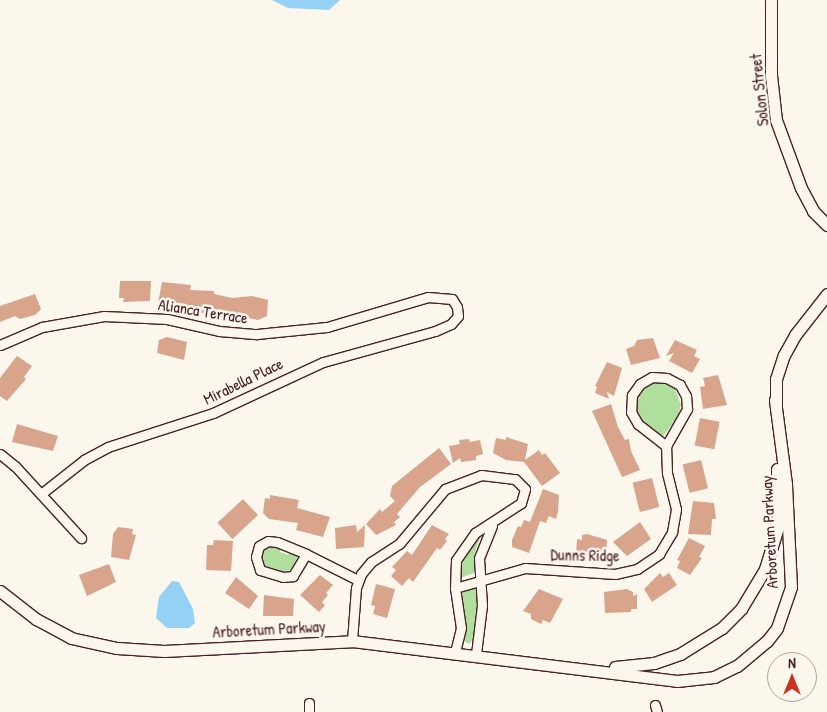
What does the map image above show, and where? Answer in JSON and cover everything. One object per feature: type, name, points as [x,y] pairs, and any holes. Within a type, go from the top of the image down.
[{"type":"street","name":"Solon Street","points":[[771,0],[771,75],[776,120],[792,168],[813,211],[827,225]]},
{"type":"street","points":[[813,211],[827,233]]},
{"type":"street","name":"Arboretum Parkway","points":[[554,663],[626,667],[654,663],[703,642],[740,609],[765,569],[778,527],[776,379],[784,355],[795,335],[827,294]]},
{"type":"street","name":"Alianca Terrace","points":[[0,345],[42,327],[104,316],[167,319],[219,331],[257,334],[327,327],[428,297],[452,299],[457,307]]},
{"type":"street","name":"Arboretum Parkway","points":[[817,309],[827,300]]},
{"type":"street","name":"Mirabella Place","points":[[41,494],[84,460],[108,446],[213,413],[323,362],[435,331],[451,324],[458,316],[457,307]]},
{"type":"street","points":[[652,378],[667,378],[680,386],[686,396],[686,409],[682,421],[666,446],[638,424],[631,412],[632,395],[640,384],[652,378]]},
{"type":"street","name":"Arboretum Parkway","points":[[0,591],[36,619],[71,638],[117,648],[164,651],[352,641],[554,663],[670,680],[699,679],[737,666],[772,635],[785,610],[791,587],[786,484],[776,400]]},
{"type":"street","name":"Dunns Ridge","points":[[455,588],[525,568],[615,574],[637,569],[659,554],[672,532],[676,509],[666,473],[666,446]]},
{"type":"street","points":[[0,454],[41,494],[81,538]]},
{"type":"street","points":[[352,641],[353,601],[358,580],[371,562],[410,534],[439,495],[463,480],[498,475],[515,478],[524,489],[521,503],[492,525],[475,534],[461,550],[454,569],[461,628],[455,652]]},
{"type":"street","points":[[476,654],[482,618],[481,547],[492,525]]},
{"type":"street","points":[[306,554],[293,576],[282,577],[260,570],[256,557],[259,546],[268,541],[306,554],[358,580]]},
{"type":"green space","points":[[655,382],[666,383],[675,389],[681,405],[678,417],[663,436],[643,424],[634,405],[640,389]]},
{"type":"green space","points":[[482,532],[474,555],[474,573],[460,578],[459,561],[468,544]]},
{"type":"green space","points":[[265,545],[282,545],[280,552],[288,555],[291,549],[298,555],[292,569],[282,572],[263,565],[259,554]]},
{"type":"green space","points":[[471,587],[477,590],[477,603],[473,639],[469,644],[462,640],[460,594]]},
{"type":"water","points":[[272,0],[340,0],[329,10],[288,8]]},
{"type":"water","points":[[172,581],[179,582],[193,609],[195,623],[189,628],[167,628],[156,618],[159,597]]},
{"type":"building","points":[[120,281],[151,281],[150,301],[123,302],[124,298],[119,298]]},
{"type":"building","points":[[162,282],[191,285],[190,290],[214,291],[214,294],[232,298],[252,296],[268,300],[267,316],[258,320],[222,313],[218,316],[202,313],[199,309],[158,303]]},
{"type":"building","points":[[35,294],[41,309],[35,315],[20,319],[15,316],[0,322],[0,306]]},
{"type":"building","points":[[167,337],[187,342],[184,360],[157,353],[159,340]]},
{"type":"building","points":[[653,338],[660,358],[631,365],[626,349],[634,346],[637,340]]},
{"type":"building","points":[[675,340],[697,350],[694,356],[700,359],[692,373],[669,361],[674,353],[666,356]]},
{"type":"building","points":[[17,356],[32,366],[24,377],[26,379],[7,401],[0,396],[0,378]]},
{"type":"building","points":[[607,362],[622,368],[614,396],[607,392],[609,399],[595,393],[597,387],[595,386]]},
{"type":"building","points":[[718,375],[727,405],[703,409],[700,387],[705,386],[703,378]]},
{"type":"building","points":[[611,404],[618,427],[625,440],[629,439],[631,451],[640,470],[622,477],[592,411]]},
{"type":"building","points":[[700,418],[720,422],[714,449],[695,445]]},
{"type":"building","points":[[17,424],[58,436],[53,451],[12,442]]},
{"type":"building","points":[[506,437],[528,444],[525,460],[539,450],[542,455],[545,453],[560,473],[542,486],[524,462],[506,460],[493,453],[496,438],[506,440]]},
{"type":"building","points":[[469,439],[470,442],[480,440],[483,454],[476,456],[476,460],[461,462],[460,458],[453,463],[449,446],[460,444],[459,440]]},
{"type":"building","points":[[439,448],[451,464],[420,487],[397,514],[400,517],[394,522],[396,525],[376,535],[366,524],[380,509],[382,512],[395,501],[390,496],[392,486]]},
{"type":"building","points":[[701,460],[708,488],[690,493],[683,465]]},
{"type":"building","points":[[652,478],[659,507],[640,512],[633,483]]},
{"type":"building","points":[[543,489],[559,495],[556,519],[549,516],[546,523],[540,521],[529,553],[512,547],[512,540],[518,526],[521,527],[524,520],[530,522]]},
{"type":"building","points":[[270,495],[299,500],[297,508],[330,517],[323,537],[296,530],[298,523],[269,519],[263,513],[265,498],[270,499]]},
{"type":"building","points":[[243,499],[258,515],[232,539],[217,523]]},
{"type":"building","points":[[693,501],[714,503],[716,519],[712,519],[711,535],[688,534]]},
{"type":"building","points":[[640,522],[651,539],[627,556],[613,542]]},
{"type":"building","points":[[356,525],[357,532],[365,525],[364,547],[336,549],[335,528]]},
{"type":"building","points":[[432,525],[449,534],[445,539],[447,541],[440,550],[437,548],[413,582],[409,578],[402,586],[391,576],[396,570],[392,567],[407,551],[412,555]]},
{"type":"building","points":[[118,527],[133,529],[132,534],[136,535],[129,560],[111,557],[113,534]]},
{"type":"building","points":[[587,534],[607,540],[606,555],[598,554],[598,558],[576,557],[577,539],[582,540],[582,535]]},
{"type":"building","points":[[689,538],[705,546],[699,557],[702,558],[690,575],[677,568],[680,561],[677,560]]},
{"type":"building","points":[[214,540],[233,541],[231,571],[206,570],[207,545],[213,545]]},
{"type":"building","points":[[109,564],[116,582],[87,596],[79,575]]},
{"type":"building","points":[[660,573],[663,577],[669,573],[677,585],[652,602],[644,589]]},
{"type":"building","points":[[320,575],[333,585],[326,593],[328,595],[322,602],[325,605],[319,612],[300,595]]},
{"type":"building","points":[[236,577],[258,596],[249,609],[225,593]]},
{"type":"building","points":[[376,584],[395,589],[387,618],[373,614],[375,606],[371,605]]},
{"type":"building","points":[[539,589],[563,599],[550,623],[543,620],[541,624],[531,619],[531,614],[523,611]]},
{"type":"building","points":[[627,589],[633,592],[633,596],[637,594],[637,609],[631,609],[631,612],[605,613],[604,592]]},
{"type":"building","points":[[264,595],[294,599],[293,616],[263,616]]}]
